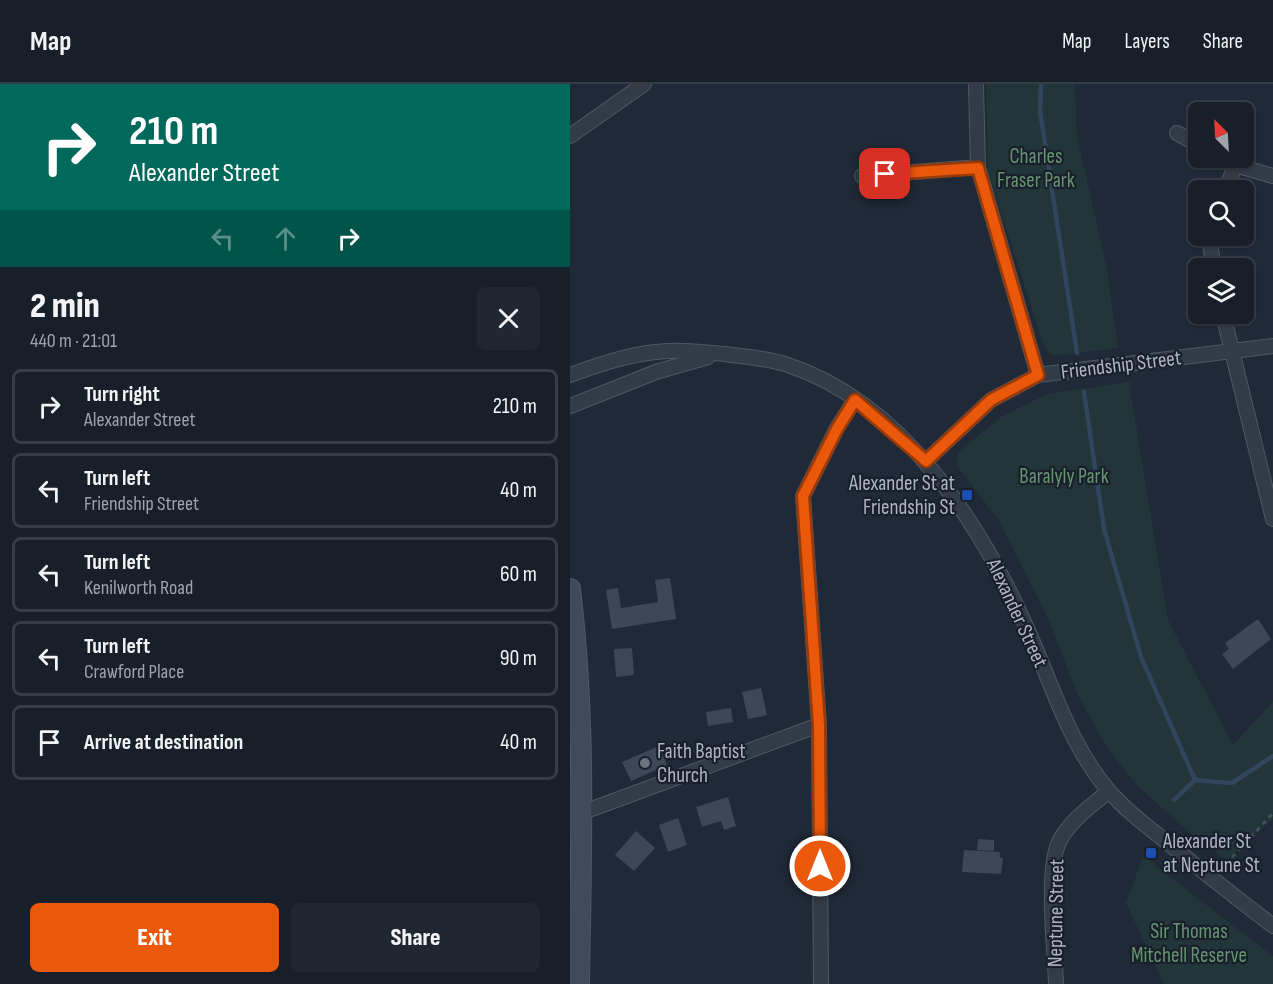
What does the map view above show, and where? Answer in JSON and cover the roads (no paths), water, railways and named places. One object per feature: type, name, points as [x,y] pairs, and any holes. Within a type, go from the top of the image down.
[{"type":"street","points":[[570,136],[644,84]]},
{"type":"street","points":[[976,84],[978,168],[1038,375]]},
{"type":"street","points":[[1177,133],[1188,139]]},
{"type":"street","points":[[862,176],[978,168]]},
{"type":"street","points":[[1245,168],[1273,176]]},
{"type":"street","points":[[1225,324],[1273,519]]},
{"type":"street","name":"Friendship Street","points":[[926,461],[991,400],[1038,375],[1273,346]]},
{"type":"street","name":"Alexander Street","points":[[570,375],[627,357],[681,350],[787,364],[815,376],[855,400],[926,461],[976,529],[1029,632],[1069,729],[1109,791],[1138,819],[1273,926]]},
{"type":"street","name":"Alexander Street","points":[[570,406],[656,372],[722,354]]},
{"type":"street","points":[[821,984],[819,725],[803,496],[837,429],[855,400]]},
{"type":"street","points":[[570,589],[580,682],[579,984]]},
{"type":"street","points":[[581,813],[819,725]]},
{"type":"street","name":"Neptune Street","points":[[1056,984],[1053,864],[1059,842],[1071,825],[1109,791]]},
{"type":"waterway","points":[[1041,84],[1040,111],[1077,353]]},
{"type":"waterway","points":[[1084,392],[1104,529],[1141,657],[1195,780],[1174,800]]},
{"type":"waterway","points":[[1195,780],[1232,783],[1273,756]]},
{"type":"place","name":"Alexander St at Friendship St","points":[[967,495]]},
{"type":"place","name":"Faith Baptist Church","points":[[645,763]]},
{"type":"place","name":"Alexander St at Neptune St","points":[[1151,853]]},
{"type":"park label","name":"Charles Fraser Park","points":[[1036,168]]},
{"type":"park label","name":"Baralyly Park","points":[[1064,476]]},
{"type":"park label","name":"Sir Thomas Mitchell Reserve","points":[[1189,943]]}]
